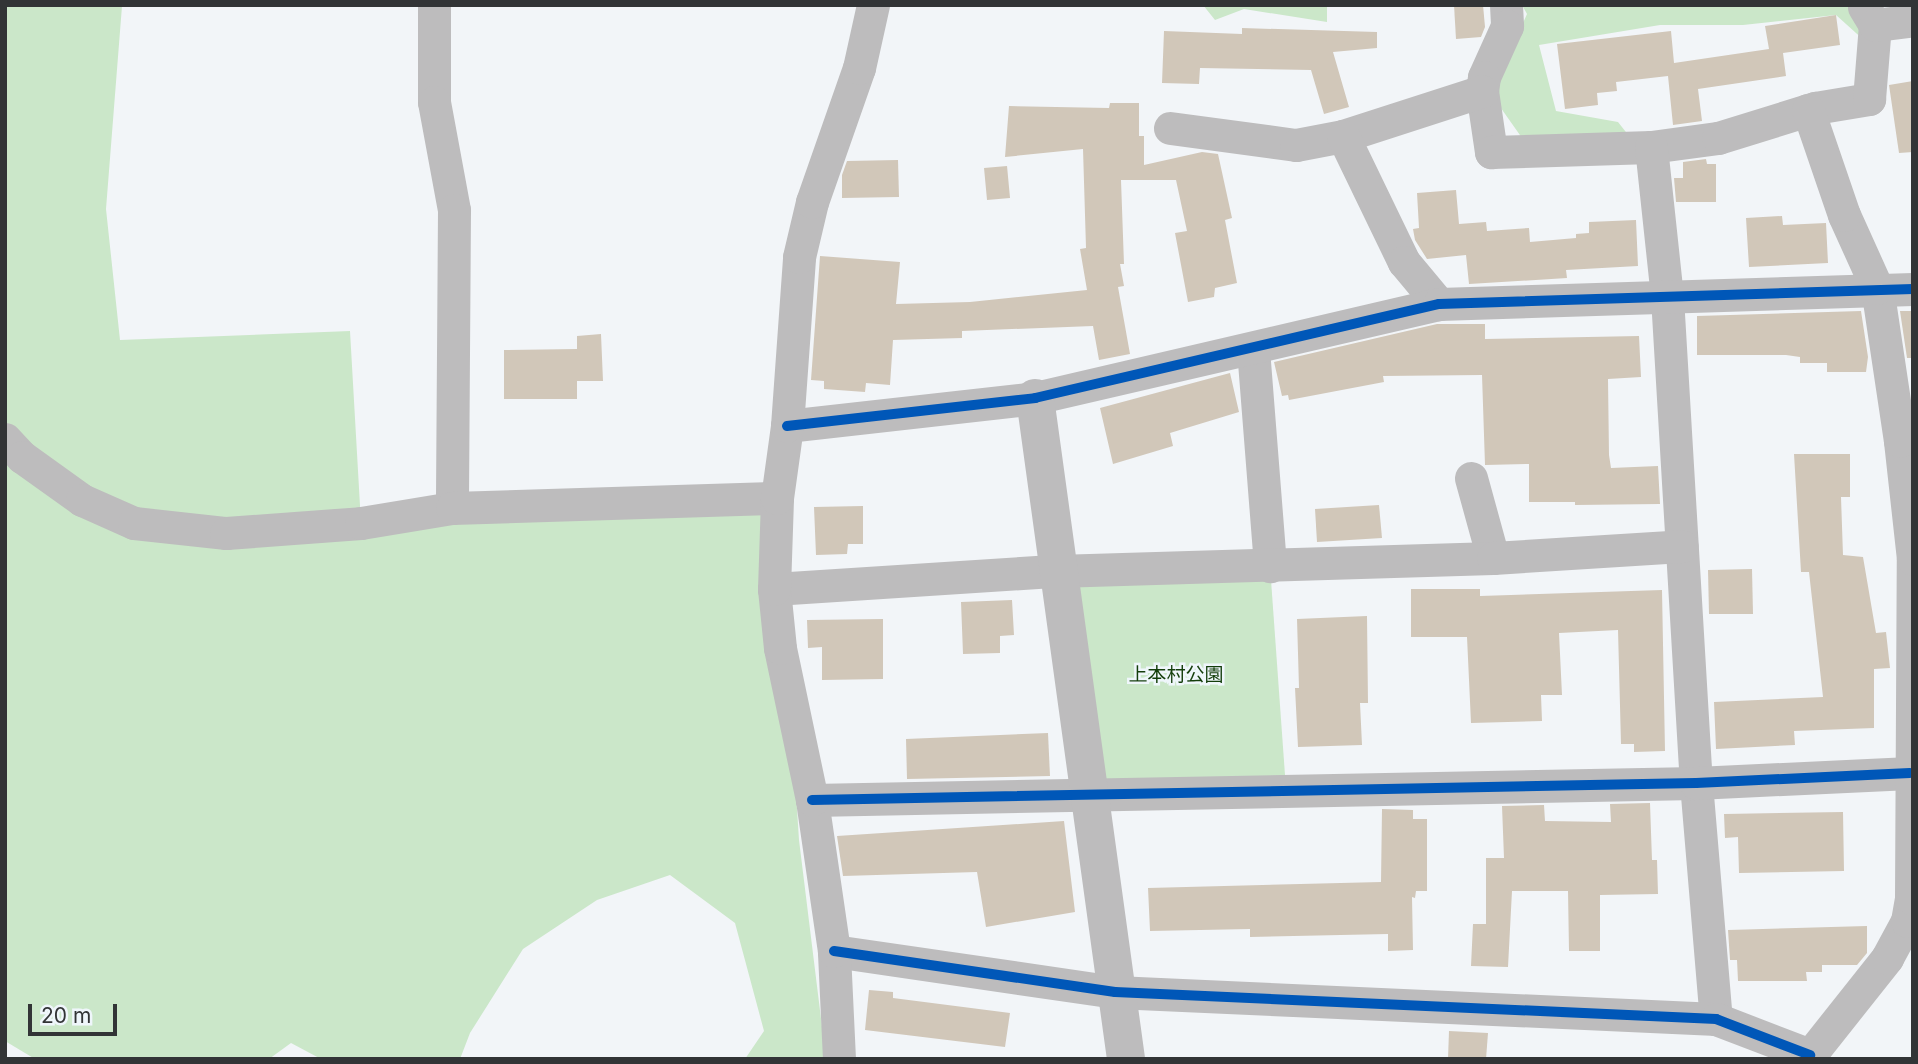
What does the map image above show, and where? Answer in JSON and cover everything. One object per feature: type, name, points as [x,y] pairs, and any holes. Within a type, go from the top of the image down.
[{"type":"street","points":[[434,5],[434,102],[454,210],[452,508]]},
{"type":"street","points":[[839,1059],[834,951],[812,800],[780,648],[774,589],[777,498],[787,426],[799,257],[812,202],[859,68],[873,5]]},
{"type":"street","points":[[1506,5],[1507,26],[1484,77],[1482,91],[1491,152],[1651,147],[1718,138],[1808,110],[1869,99],[1869,15],[1913,20]]},
{"type":"street","points":[[1170,128],[1296,145],[1343,136],[1482,91]]},
{"type":"street","points":[[834,951],[1115,992],[1716,1018],[1809,1057],[1887,958],[1907,921],[1911,898],[1913,559],[1900,441],[1877,288],[1844,215],[1808,110]]},
{"type":"street","points":[[1343,136],[1404,262],[1439,304]]},
{"type":"street","points":[[1651,147],[1667,297],[1696,783],[1716,1018]]},
{"type":"street","points":[[787,426],[1035,398],[1439,304],[1877,288],[1913,289]]},
{"type":"street","points":[[1253,349],[1270,566]]},
{"type":"street","points":[[1035,398],[1056,571],[1091,792],[1115,992],[1126,1059]]},
{"type":"street","points":[[5,439],[22,457],[82,500],[134,523],[226,533],[361,523],[452,508],[777,498]]},
{"type":"street","points":[[1471,478],[1493,558]]},
{"type":"street","points":[[774,589],[1056,571],[1493,558],[1682,547]]},
{"type":"street","points":[[812,800],[1091,792],[1696,783],[1910,773]]},
{"type":"green space","points":[[5,5],[122,6],[106,209],[120,340],[350,331],[361,523],[777,498],[799,840],[826,1059],[745,1059],[764,1031],[735,923],[670,875],[597,900],[523,949],[470,1033],[460,1059],[321,1059],[291,1043],[269,1059],[35,1059],[5,1041]]},
{"type":"green space","points":[[1203,5],[1327,5],[1327,22],[1244,9],[1215,20]]},
{"type":"green space","points":[[1522,5],[1867,5],[1866,42],[1836,15],[1743,25],[1660,25],[1539,45],[1556,111],[1618,122],[1633,141],[1522,138],[1491,94],[1527,14]]},
{"type":"green space","name":"上本村公園","points":[[1270,566],[1286,789],[1091,792],[1056,571]]},
{"type":"building","points":[[1454,5],[1483,5],[1485,27],[1481,37],[1456,39]]},
{"type":"building","points":[[1836,15],[1840,45],[1783,53],[1786,76],[1698,89],[1702,121],[1673,125],[1668,76],[1616,82],[1617,91],[1597,93],[1598,105],[1565,109],[1557,44],[1671,31],[1674,63],[1769,49],[1765,26]]},
{"type":"building","points":[[1242,28],[1377,32],[1377,48],[1333,52],[1349,107],[1324,114],[1311,70],[1200,68],[1199,84],[1162,83],[1164,31],[1242,34]]},
{"type":"building","points":[[1913,81],[1913,152],[1899,153],[1889,85]]},
{"type":"building","points":[[1110,103],[1139,103],[1139,136],[1144,136],[1144,165],[1202,152],[1218,154],[1232,218],[1225,220],[1237,283],[1215,288],[1214,297],[1188,302],[1175,233],[1187,231],[1176,180],[1121,180],[1124,264],[1120,264],[1124,286],[1118,287],[1130,354],[1099,360],[1093,326],[962,331],[962,338],[893,340],[890,385],[866,383],[865,392],[824,389],[824,381],[811,380],[820,256],[900,262],[896,304],[970,302],[1087,290],[1080,249],[1086,248],[1083,149],[1005,157],[1009,106],[1109,108]]},
{"type":"building","points":[[1706,159],[1707,164],[1716,164],[1716,202],[1676,202],[1674,178],[1683,178],[1683,162]]},
{"type":"building","points":[[898,160],[899,197],[842,198],[842,175],[847,161]]},
{"type":"building","points":[[1007,166],[1010,198],[987,200],[984,168]]},
{"type":"building","points":[[1456,190],[1459,224],[1486,222],[1487,231],[1529,228],[1530,242],[1576,238],[1576,234],[1589,233],[1589,222],[1636,220],[1638,266],[1566,270],[1567,278],[1469,284],[1466,255],[1427,259],[1415,240],[1413,229],[1419,228],[1417,193]]},
{"type":"building","points":[[1782,216],[1783,225],[1826,223],[1828,263],[1749,267],[1746,218]]},
{"type":"building","points":[[1861,311],[1868,357],[1866,372],[1827,372],[1827,363],[1800,363],[1800,357],[1786,355],[1697,355],[1697,316]]},
{"type":"building","points":[[1900,311],[1913,311],[1913,358],[1907,358]]},
{"type":"building","points":[[1437,324],[1485,324],[1485,339],[1639,336],[1641,377],[1608,379],[1609,455],[1611,468],[1658,466],[1660,504],[1575,505],[1575,502],[1529,502],[1529,464],[1485,465],[1482,375],[1383,376],[1384,382],[1289,400],[1288,395],[1282,396],[1274,362]]},
{"type":"building","points":[[601,334],[603,381],[577,381],[577,399],[504,399],[504,350],[577,349],[577,336]]},
{"type":"building","points":[[1230,373],[1239,412],[1170,433],[1173,446],[1113,464],[1100,408]]},
{"type":"building","points":[[1794,454],[1850,454],[1850,497],[1841,497],[1843,555],[1863,557],[1876,633],[1886,632],[1890,668],[1874,669],[1874,728],[1794,731],[1795,745],[1716,749],[1714,702],[1823,697],[1809,572],[1801,572]]},
{"type":"building","points":[[1379,505],[1382,538],[1317,542],[1315,509]]},
{"type":"building","points":[[863,506],[863,544],[848,544],[847,554],[816,555],[814,507]]},
{"type":"building","points":[[1752,569],[1753,614],[1709,614],[1708,570]]},
{"type":"building","points":[[1411,589],[1480,589],[1480,596],[1662,590],[1665,751],[1634,752],[1634,744],[1621,744],[1618,630],[1559,633],[1562,695],[1541,695],[1542,721],[1471,723],[1467,637],[1411,637]]},
{"type":"building","points":[[1012,600],[1014,635],[1000,636],[1000,653],[963,654],[961,602]]},
{"type":"building","points":[[1367,616],[1368,703],[1360,703],[1362,745],[1298,747],[1295,688],[1299,688],[1297,619]]},
{"type":"building","points":[[883,619],[883,679],[822,680],[822,647],[808,648],[807,620]]},
{"type":"building","points":[[1048,733],[1050,776],[907,779],[906,739]]},
{"type":"building","points":[[1650,803],[1652,860],[1657,860],[1658,894],[1600,895],[1600,951],[1569,951],[1568,891],[1512,891],[1508,967],[1471,966],[1473,924],[1486,924],[1486,858],[1504,858],[1502,806],[1544,805],[1545,821],[1611,822],[1610,804]]},
{"type":"building","points":[[1382,809],[1413,810],[1413,819],[1427,819],[1427,891],[1416,891],[1415,898],[1412,897],[1413,950],[1388,951],[1388,934],[1250,937],[1250,929],[1150,931],[1148,888],[1381,882]]},
{"type":"building","points":[[1843,812],[1844,871],[1739,873],[1738,837],[1725,838],[1724,814]]},
{"type":"building","points":[[1064,821],[1075,912],[986,927],[977,872],[843,876],[837,836]]},
{"type":"building","points":[[1867,926],[1867,953],[1857,965],[1822,965],[1822,972],[1806,972],[1807,981],[1738,981],[1737,960],[1730,960],[1728,930]]},
{"type":"building","points":[[869,990],[893,992],[893,998],[1010,1013],[1005,1047],[865,1030]]},
{"type":"building","points":[[1449,1031],[1488,1033],[1486,1059],[1448,1059]]},
{"type":"cycle path","points":[[787,426],[1035,398],[1439,304],[1913,289]]},
{"type":"cycle path","points":[[812,800],[1696,783],[1910,773]]},
{"type":"cycle path","points":[[834,951],[1115,992],[1716,1019],[1810,1055]]}]
